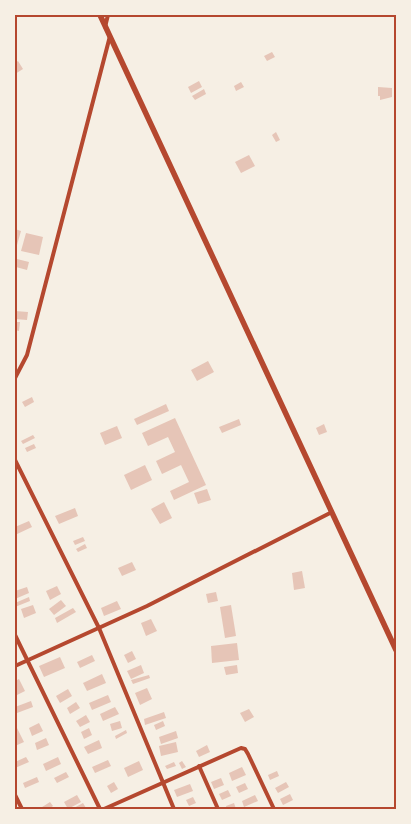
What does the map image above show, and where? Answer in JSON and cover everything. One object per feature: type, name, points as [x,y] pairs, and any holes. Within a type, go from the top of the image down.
[{"type":"main road","points":[[100,15],[396,650]]},
{"type":"street","points":[[105,27],[108,15]]},
{"type":"street","points":[[15,378],[27,355],[110,36]]},
{"type":"street","points":[[15,460],[99,628],[174,809]]},
{"type":"street","points":[[15,666],[147,606],[332,512]]},
{"type":"street","points":[[15,635],[100,809]]},
{"type":"street","points":[[104,809],[237,749],[245,749],[274,809]]},
{"type":"street","points":[[199,766],[218,809]]},
{"type":"street","points":[[15,795],[22,809]]},
{"type":"building","points":[[272,52],[275,57],[267,61],[264,56]]},
{"type":"building","points":[[18,61],[23,69],[15,74],[15,63]]},
{"type":"building","points":[[199,81],[202,87],[191,93],[188,87]]},
{"type":"building","points":[[241,82],[244,87],[236,91],[234,86]]},
{"type":"building","points":[[378,87],[392,88],[392,97],[380,100]]},
{"type":"building","points":[[204,89],[206,94],[195,100],[192,96]]},
{"type":"building","points":[[276,132],[280,140],[276,142],[272,135]]},
{"type":"building","points":[[249,155],[255,166],[241,173],[235,162]]},
{"type":"building","points":[[15,229],[21,231],[17,245],[15,245]]},
{"type":"building","points":[[26,233],[43,237],[39,255],[21,251]]},
{"type":"building","points":[[17,259],[29,262],[27,270],[16,267]]},
{"type":"building","points":[[15,311],[28,312],[27,320],[15,319]]},
{"type":"building","points":[[15,322],[20,322],[19,331],[15,330]]},
{"type":"building","points":[[208,361],[214,372],[197,381],[191,370]]},
{"type":"building","points":[[32,397],[34,402],[25,407],[22,402]]},
{"type":"building","points":[[166,404],[169,411],[137,425],[134,419]]},
{"type":"building","points":[[175,418],[206,485],[174,500],[170,491],[189,482],[181,465],[162,474],[156,461],[175,452],[168,437],[148,446],[142,433]]},
{"type":"building","points":[[239,419],[241,425],[222,433],[219,427]]},
{"type":"building","points":[[324,424],[327,432],[319,435],[316,428]]},
{"type":"building","points":[[117,426],[122,438],[105,445],[100,433]]},
{"type":"building","points":[[33,435],[35,438],[23,444],[21,441]]},
{"type":"building","points":[[34,444],[36,448],[27,452],[25,448]]},
{"type":"building","points":[[145,465],[152,480],[131,490],[124,475]]},
{"type":"building","points":[[207,489],[211,500],[198,504],[194,493]]},
{"type":"building","points":[[164,502],[172,518],[160,524],[151,509]]},
{"type":"building","points":[[75,508],[78,516],[59,524],[55,516]]},
{"type":"building","points":[[29,521],[32,527],[15,535],[15,527]]},
{"type":"building","points":[[83,537],[85,541],[75,545],[73,541]]},
{"type":"building","points":[[85,544],[87,548],[78,552],[76,549]]},
{"type":"building","points":[[132,562],[136,570],[122,576],[118,568]]},
{"type":"building","points":[[302,571],[305,588],[294,590],[292,573]]},
{"type":"building","points":[[57,586],[61,594],[50,600],[46,591]]},
{"type":"building","points":[[27,587],[29,593],[15,599],[15,591]]},
{"type":"building","points":[[216,592],[218,601],[208,603],[206,594]]},
{"type":"building","points":[[29,597],[30,601],[15,607],[15,603]]},
{"type":"building","points":[[61,600],[66,606],[54,615],[49,609]]},
{"type":"building","points":[[117,601],[121,609],[104,616],[101,608]]},
{"type":"building","points":[[33,605],[36,613],[24,618],[21,609]]},
{"type":"building","points":[[231,605],[236,636],[225,638],[220,607]]},
{"type":"building","points":[[73,608],[76,612],[57,623],[55,618]]},
{"type":"building","points":[[151,619],[157,631],[146,636],[141,623]]},
{"type":"building","points":[[237,643],[239,660],[212,663],[211,646]]},
{"type":"building","points":[[132,651],[136,659],[128,663],[124,655]]},
{"type":"building","points":[[92,655],[95,661],[80,668],[77,662]]},
{"type":"building","points":[[60,657],[65,668],[44,677],[39,666]]},
{"type":"building","points":[[141,665],[144,673],[131,679],[127,671]]},
{"type":"building","points":[[237,665],[238,673],[226,675],[224,667]]},
{"type":"building","points":[[102,674],[106,683],[87,691],[83,683]]},
{"type":"building","points":[[149,675],[150,678],[133,684],[131,680]]},
{"type":"building","points":[[19,679],[25,691],[15,696],[15,681]]},
{"type":"building","points":[[147,688],[152,699],[140,705],[135,693]]},
{"type":"building","points":[[68,689],[72,696],[60,703],[56,696]]},
{"type":"building","points":[[108,695],[111,702],[92,710],[89,703]]},
{"type":"building","points":[[31,701],[33,707],[17,713],[15,707]]},
{"type":"building","points":[[76,702],[80,708],[70,714],[67,708]]},
{"type":"building","points":[[115,707],[119,714],[103,721],[100,714]]},
{"type":"building","points":[[249,709],[254,717],[245,722],[240,713]]},
{"type":"building","points":[[164,712],[166,718],[145,725],[144,719]]},
{"type":"building","points":[[86,715],[90,722],[80,727],[76,721]]},
{"type":"building","points":[[120,721],[122,728],[112,731],[110,724]]},
{"type":"building","points":[[163,721],[165,726],[156,730],[154,725]]},
{"type":"building","points":[[39,723],[43,731],[32,736],[29,728]]},
{"type":"building","points":[[17,728],[24,742],[15,746],[15,729]]},
{"type":"building","points":[[89,728],[92,735],[84,739],[81,732]]},
{"type":"building","points":[[126,730],[127,733],[116,739],[115,736]]},
{"type":"building","points":[[176,731],[178,738],[161,744],[159,737]]},
{"type":"building","points":[[46,738],[49,745],[37,750],[35,743]]},
{"type":"building","points":[[99,740],[102,748],[88,754],[84,747]]},
{"type":"building","points":[[176,742],[178,752],[161,756],[159,746]]},
{"type":"building","points":[[207,745],[210,752],[199,757],[196,751]]},
{"type":"building","points":[[26,757],[29,762],[15,768],[15,762]]},
{"type":"building","points":[[58,757],[61,764],[46,771],[43,764]]},
{"type":"building","points":[[108,760],[111,766],[95,773],[92,767]]},
{"type":"building","points":[[139,761],[143,770],[128,777],[124,768]]},
{"type":"building","points":[[182,761],[186,767],[182,769],[179,763]]},
{"type":"building","points":[[174,762],[176,766],[167,769],[165,766]]},
{"type":"building","points":[[242,767],[246,775],[232,781],[229,773]]},
{"type":"building","points":[[277,771],[279,776],[270,780],[268,775]]},
{"type":"building","points":[[66,772],[69,777],[57,783],[54,778]]},
{"type":"building","points":[[37,777],[39,782],[25,788],[23,783]]},
{"type":"building","points":[[221,778],[224,785],[214,789],[211,782]]},
{"type":"building","points":[[114,782],[118,789],[111,793],[107,786]]},
{"type":"building","points":[[286,782],[289,787],[278,793],[275,788]]},
{"type":"building","points":[[245,783],[248,789],[239,793],[236,787]]},
{"type":"building","points":[[190,784],[193,791],[177,797],[174,790]]},
{"type":"building","points":[[228,790],[231,796],[222,800],[219,794]]},
{"type":"building","points":[[290,794],[293,800],[283,805],[280,799]]},
{"type":"building","points":[[77,795],[81,802],[68,809],[64,802]]},
{"type":"building","points":[[255,795],[258,801],[244,807],[242,801]]},
{"type":"building","points":[[193,797],[196,803],[189,806],[186,800]]},
{"type":"building","points":[[50,802],[53,806],[49,809],[39,809]]},
{"type":"building","points":[[83,803],[86,808],[72,809]]},
{"type":"building","points":[[234,803],[236,809],[227,809],[226,806]]}]
